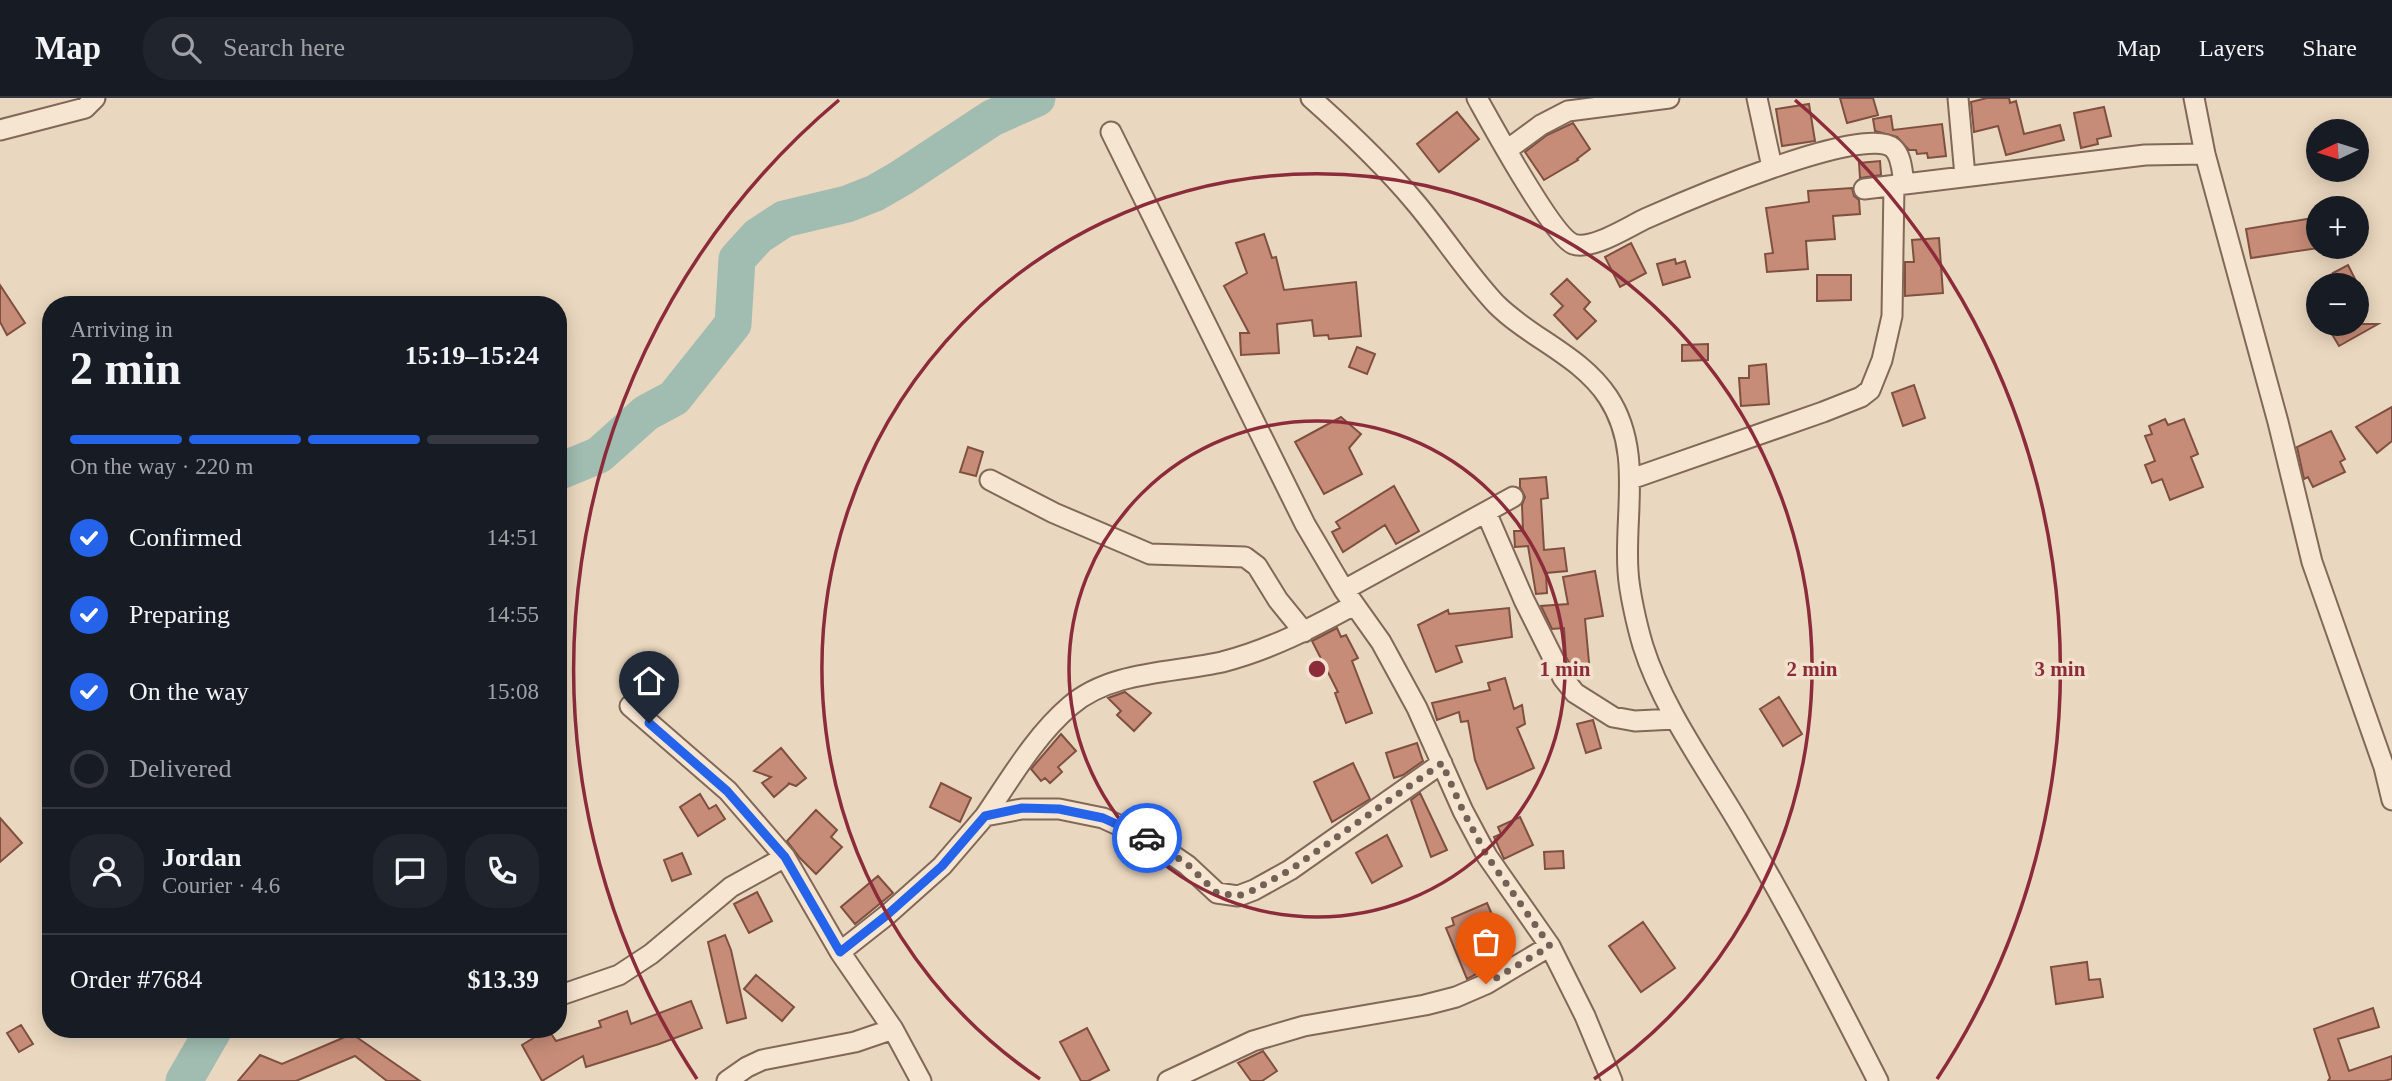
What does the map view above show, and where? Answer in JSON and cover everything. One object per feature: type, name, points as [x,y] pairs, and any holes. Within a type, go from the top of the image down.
[{"type":"street","points":[[0,130],[85,107],[95,98]]},
{"type":"street","points":[[1311,98],[1415,201],[1497,304],[1528,332],[1576,362],[1609,398],[1625,438],[1631,479],[1628,571],[1643,646],[1675,719],[1790,911],[1878,1081]]},
{"type":"street","points":[[1477,98],[1541,207],[1569,241],[1582,245],[1595,243],[1648,217],[1772,167],[1817,154],[1880,142],[1894,148],[1896,152],[1899,184],[1892,316],[1882,360],[1870,390],[1861,397],[1823,412],[1631,479]]},
{"type":"street","points":[[1507,150],[1541,125],[1568,111],[1669,98]]},
{"type":"street","points":[[1757,98],[1772,167]]},
{"type":"street","points":[[1958,98],[1965,176]]},
{"type":"street","points":[[2194,98],[2205,154],[2278,422],[2312,562],[2380,755],[2392,800]]},
{"type":"street","points":[[1111,132],[1305,524],[1349,598],[1381,642],[1417,708],[1463,811],[1487,856],[1550,946],[1585,1016],[1612,1081]]},
{"type":"street","points":[[1864,189],[2145,155],[2205,154]]},
{"type":"street","points":[[990,481],[1054,513],[1150,554],[1245,557],[1256,566],[1278,600],[1304,632]]},
{"type":"street","points":[[840,952],[942,866],[985,816],[1023,760],[1071,705],[1103,687],[1125,679],[1223,661],[1304,632],[1349,598],[1513,497]]},
{"type":"street","points":[[1486,512],[1524,600],[1563,678],[1575,693],[1613,717],[1635,721],[1675,719]]},
{"type":"street","points":[[630,706],[727,791],[785,857],[840,952],[893,1029],[921,1081]]},
{"type":"street","points":[[985,816],[1022,808],[1059,809],[1103,818],[1149,839],[1187,864],[1217,893],[1238,896],[1290,870],[1442,763]]},
{"type":"street","points":[[567,993],[619,975],[651,954],[731,887],[785,857]]},
{"type":"street","points":[[1168,1081],[1253,1041],[1304,1026],[1425,1005],[1455,997],[1486,984],[1550,946]]},
{"type":"street","points":[[727,1081],[762,1060],[855,1042],[893,1029]]},
{"type":"building","points":[[1840,98],[1873,98],[1878,115],[1847,123]]},
{"type":"building","points":[[1987,98],[2009,98],[2010,103],[2016,101],[2024,134],[2060,125],[2064,140],[2006,155],[1998,126],[1974,132],[1971,102]]},
{"type":"building","points":[[1809,104],[1815,141],[1782,146],[1776,109]]},
{"type":"building","points":[[2104,107],[2111,136],[2097,139],[2098,144],[2081,148],[2074,113]]},
{"type":"building","points":[[1457,112],[1479,139],[1439,172],[1417,144]]},
{"type":"building","points":[[1891,116],[1893,130],[1942,124],[1946,156],[1928,158],[1927,153],[1917,154],[1916,150],[1909,150],[1897,137],[1875,131],[1873,119]]},
{"type":"building","points":[[1573,123],[1590,149],[1578,160],[1544,180],[1525,152],[1547,135]]},
{"type":"building","points":[[1880,161],[1881,175],[1860,178],[1859,163]]},
{"type":"building","points":[[1852,188],[1854,196],[1859,200],[1860,214],[1833,216],[1835,239],[1806,241],[1808,269],[1767,272],[1765,254],[1773,253],[1766,208],[1809,202],[1808,191]]},
{"type":"building","points":[[2306,219],[2306,250],[2251,258],[2246,229]]},
{"type":"building","points":[[1264,234],[1272,258],[1276,257],[1284,290],[1356,282],[1361,336],[1329,339],[1328,335],[1314,336],[1312,320],[1277,324],[1279,353],[1241,355],[1240,333],[1249,333],[1224,286],[1247,273],[1236,243]]},
{"type":"building","points":[[1939,238],[1943,293],[1905,296],[1905,262],[1914,262],[1912,240]]},
{"type":"building","points":[[1631,243],[1646,273],[1620,287],[1605,257]]},
{"type":"building","points":[[1675,259],[1676,264],[1685,261],[1690,277],[1663,285],[1657,264]]},
{"type":"building","points":[[2348,265],[2352,273],[2333,273]]},
{"type":"building","points":[[1817,275],[1851,275],[1851,300],[1817,301]]},
{"type":"building","points":[[1567,279],[1590,302],[1584,309],[1596,321],[1577,339],[1554,315],[1563,306],[1551,294]]},
{"type":"building","points":[[0,285],[25,323],[7,335],[0,322]]},
{"type":"building","points":[[2333,336],[2357,336],[2339,346]]},
{"type":"building","points":[[1708,344],[1708,360],[1682,361],[1682,345]]},
{"type":"building","points":[[1357,347],[1375,354],[1367,374],[1349,367]]},
{"type":"building","points":[[1766,364],[1769,404],[1741,406],[1739,378],[1749,378],[1749,366]]},
{"type":"building","points":[[1914,385],[1925,418],[1903,426],[1892,393]]},
{"type":"building","points":[[2392,407],[2392,441],[2377,453],[2356,427]]},
{"type":"building","points":[[1341,417],[1361,434],[1349,448],[1362,474],[1324,494],[1295,442]]},
{"type":"building","points":[[2165,419],[2168,425],[2184,419],[2198,454],[2191,457],[2203,487],[2170,500],[2162,479],[2152,483],[2145,465],[2155,461],[2145,436],[2152,434],[2149,426]]},
{"type":"building","points":[[2331,431],[2345,459],[2340,462],[2345,472],[2313,487],[2308,477],[2304,479],[2297,447]]},
{"type":"building","points":[[968,447],[983,452],[976,476],[960,472]]},
{"type":"building","points":[[1546,477],[1548,498],[1541,499],[1544,550],[1564,548],[1567,571],[1546,573],[1547,593],[1536,594],[1528,546],[1515,547],[1514,531],[1523,531],[1522,505],[1525,497],[1520,487],[1520,479]]},
{"type":"building","points":[[1394,486],[1419,531],[1396,544],[1385,525],[1343,552],[1332,532],[1340,528],[1336,522]]},
{"type":"building","points":[[1595,571],[1603,616],[1585,619],[1590,673],[1576,674],[1566,657],[1564,628],[1552,629],[1541,606],[1568,604],[1563,577]]},
{"type":"building","points":[[1509,608],[1512,637],[1456,646],[1462,662],[1436,672],[1418,625],[1448,610],[1449,614]]},
{"type":"building","points":[[1337,628],[1341,637],[1346,635],[1358,658],[1352,661],[1372,713],[1346,723],[1335,693],[1338,692],[1312,641]]},
{"type":"building","points":[[1505,678],[1514,709],[1522,705],[1525,724],[1517,728],[1534,768],[1487,789],[1475,760],[1468,721],[1461,722],[1459,712],[1437,720],[1432,703],[1490,690],[1488,683]]},
{"type":"building","points":[[1125,692],[1151,713],[1134,731],[1117,715],[1121,711],[1108,698]]},
{"type":"building","points":[[1779,697],[1802,734],[1783,746],[1760,709]]},
{"type":"building","points":[[1593,720],[1601,748],[1586,753],[1577,724]]},
{"type":"building","points":[[1061,734],[1076,751],[1058,767],[1062,772],[1050,783],[1045,778],[1041,781],[1031,769]]},
{"type":"building","points":[[1417,743],[1423,761],[1394,778],[1386,753]]},
{"type":"building","points":[[781,748],[806,778],[796,786],[788,783],[774,797],[762,783],[771,777],[754,771]]},
{"type":"building","points":[[1353,763],[1370,799],[1332,822],[1314,782]]},
{"type":"building","points":[[941,783],[971,798],[960,822],[930,807]]},
{"type":"building","points":[[1420,793],[1447,850],[1431,857],[1411,800]]},
{"type":"building","points":[[700,794],[709,809],[716,805],[725,819],[698,836],[680,807]]},
{"type":"building","points":[[816,810],[837,830],[831,837],[842,847],[816,874],[787,841]]},
{"type":"building","points":[[1520,817],[1533,845],[1504,859],[1494,837],[1501,834],[1498,827]]},
{"type":"building","points":[[0,818],[22,843],[0,862]]},
{"type":"building","points":[[1387,835],[1402,866],[1372,883],[1356,853]]},
{"type":"building","points":[[1563,851],[1564,868],[1545,869],[1544,852]]},
{"type":"building","points":[[682,853],[691,874],[672,881],[664,860]]},
{"type":"building","points":[[878,876],[893,893],[855,924],[841,907]]},
{"type":"building","points":[[757,892],[772,921],[749,933],[734,904]]},
{"type":"building","points":[[1487,903],[1506,947],[1502,948],[1506,958],[1467,979],[1446,928],[1454,925],[1452,918]]},
{"type":"building","points":[[1643,922],[1675,968],[1641,992],[1609,946]]},
{"type":"building","points":[[725,935],[731,950],[746,1018],[727,1023],[708,942]]},
{"type":"building","points":[[2087,962],[2089,980],[2100,979],[2103,997],[2056,1004],[2051,967]]},
{"type":"building","points":[[756,975],[794,1007],[782,1021],[744,989]]},
{"type":"building","points":[[691,1001],[702,1028],[586,1067],[583,1056],[542,1081],[522,1045],[533,1038],[554,1038],[556,1041],[601,1027],[599,1021],[627,1011],[631,1024]]},
{"type":"building","points":[[2373,1008],[2379,1027],[2338,1039],[2349,1071],[2392,1056],[2392,1079],[2328,1081],[2330,1078],[2314,1029]]},
{"type":"building","points":[[21,1025],[33,1044],[19,1052],[7,1033]]},
{"type":"building","points":[[1087,1028],[1109,1070],[1088,1081],[1081,1081],[1060,1042]]},
{"type":"building","points":[[343,1038],[358,1038],[420,1081],[387,1081],[355,1056],[296,1081],[238,1081],[260,1055],[282,1064]]},
{"type":"building","points":[[1263,1051],[1277,1071],[1262,1081],[1251,1081],[1238,1063]]},
{"type":"waterway","points":[[567,468],[599,455],[646,413],[674,398],[733,324],[737,259],[758,236],[784,219],[847,204],[875,193],[992,118],[1037,98]]},
{"type":"waterway","points":[[184,1081],[209,1038]]},
{"type":"way so far","points":[[1147,838],[1187,864],[1217,893],[1238,896],[1290,870],[1442,763],[1487,856],[1550,946],[1486,984]]},
{"type":"route","points":[[649,723],[727,791],[785,857],[840,952],[942,866],[985,816],[1022,808],[1059,809],[1103,818],[1147,838]]}]
